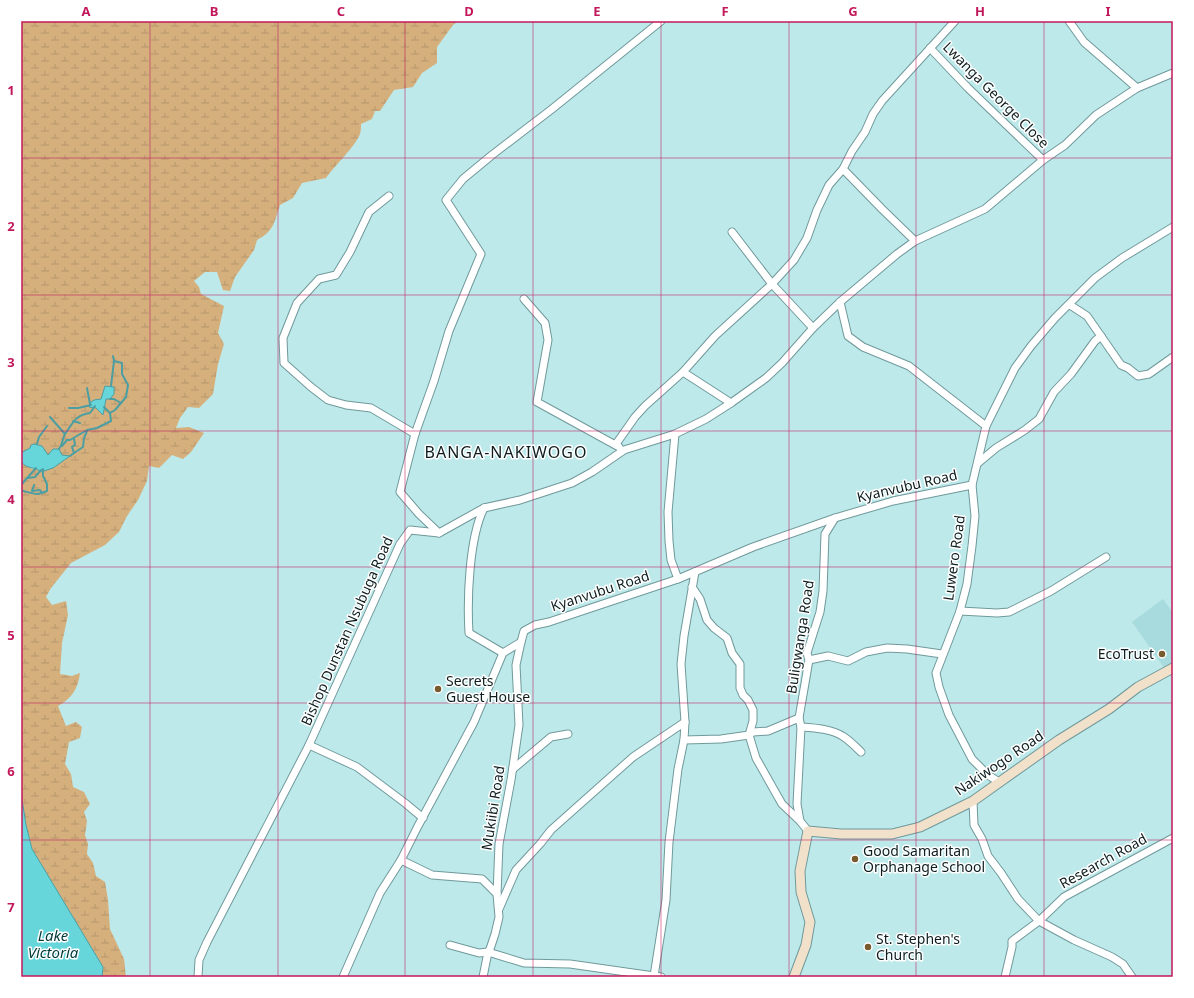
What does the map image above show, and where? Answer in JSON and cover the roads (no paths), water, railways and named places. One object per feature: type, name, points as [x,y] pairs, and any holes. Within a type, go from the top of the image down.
[{"type":"street","points":[[661,21],[552,109],[492,155],[464,179],[446,200],[482,254],[449,330],[434,381],[415,434],[400,492],[419,514],[439,533],[484,508],[520,500],[572,483],[592,472],[624,450],[675,434],[706,419],[766,378],[813,328],[840,302],[877,270],[915,241],[985,209],[1064,144],[1096,115],[1137,88],[1173,73]]},
{"type":"street","points":[[616,444],[635,417],[645,406],[683,372],[715,336],[772,284],[794,260],[806,238],[829,185],[843,168],[882,100],[955,21]]},
{"type":"street","points":[[1069,21],[1084,42],[1137,88]]},
{"type":"street","name":"Lwanga George Close","points":[[930,48],[968,88],[1043,160]]},
{"type":"street","points":[[843,168],[915,241]]},
{"type":"street","points":[[389,196],[369,212],[350,252],[336,274],[319,280],[297,303],[283,338],[284,363],[311,388],[328,400],[346,405],[371,408],[415,434]]},
{"type":"street","name":"Luwero Road","points":[[999,782],[988,775],[972,759],[950,715],[939,687],[936,673],[942,654],[960,611],[967,584],[975,516],[972,485],[986,426],[1015,368],[1031,346],[1055,318],[1070,305],[1095,278],[1122,258],[1173,227]]},
{"type":"street","points":[[732,232],[772,284],[813,328]]},
{"type":"street","points":[[524,299],[545,323],[548,340],[536,402],[616,444],[624,450]]},
{"type":"street","points":[[840,302],[848,336],[863,347],[909,366],[986,426]]},
{"type":"street","points":[[1070,305],[1087,316],[1121,365],[1128,368],[1138,376],[1149,374],[1173,357]]},
{"type":"street","points":[[978,463],[996,448],[1039,420],[1054,392],[1071,374],[1095,341],[1101,336]]},
{"type":"street","points":[[683,372],[731,403]]},
{"type":"street","points":[[675,434],[668,512],[671,560],[678,579]]},
{"type":"street","name":"Kyanvubu Road","points":[[503,653],[521,642],[524,631],[535,625],[550,622],[678,579],[753,547],[835,518],[893,501],[972,485]]},
{"type":"street","points":[[343,977],[380,893],[401,860],[474,722],[503,653],[468,633],[474,542],[479,519],[484,508]]},
{"type":"street","name":"Buligwanga Road","points":[[800,821],[797,804],[801,727],[800,718],[809,660],[807,653],[820,612],[824,591],[825,534],[835,518]]},
{"type":"street","name":"Bishop Dunstan Nsubuga Road","points":[[198,977],[199,960],[207,942],[309,745],[404,536],[410,530],[439,533]]},
{"type":"street","points":[[960,611],[997,614],[1009,612],[1051,591],[1106,557]]},
{"type":"street","points":[[654,976],[666,900],[670,842],[678,769],[684,740],[685,722],[681,664],[684,636],[695,572]]},
{"type":"street","points":[[692,587],[700,599],[707,620],[714,628],[727,638],[732,654],[740,664],[740,688],[753,710],[753,721],[749,735],[756,758],[782,804],[808,831],[800,870],[801,892],[810,922],[806,945],[794,977]]},
{"type":"street","name":"Mukiibi Road","points":[[484,977],[488,952],[495,934],[499,917],[497,894],[499,844],[513,769],[519,725],[516,665],[521,642]]},
{"type":"street","points":[[809,660],[828,656],[848,661],[866,652],[887,648],[942,654]]},
{"type":"street","name":"Nakiwogo Road","points":[[808,831],[841,834],[892,834],[920,827],[973,801],[1059,740],[1109,709],[1138,688],[1173,668]]},
{"type":"street","points":[[684,740],[721,739],[749,735],[753,732],[768,731],[800,718]]},
{"type":"street","points":[[499,910],[516,870],[551,830],[634,758],[685,722]]},
{"type":"street","points":[[801,727],[819,728],[835,733],[845,738],[861,752]]},
{"type":"street","points":[[513,769],[551,737],[568,734]]},
{"type":"street","points":[[309,745],[357,767],[423,818]]},
{"type":"street","points":[[973,801],[974,825],[982,839],[988,856],[1018,899],[1039,921],[1074,940],[1112,957],[1123,964],[1132,977]]},
{"type":"street","name":"Research Road","points":[[1005,977],[1012,941],[1039,921],[1064,897],[1173,838]]},
{"type":"street","points":[[401,860],[432,875],[482,878],[497,894]]},
{"type":"street","points":[[450,945],[474,952],[488,952],[524,962],[570,964],[662,977]]},
{"type":"street","points":[[606,977],[608,969]]},
{"type":"water","points":[[105,386],[114,387],[114,394],[110,399],[106,399],[103,415],[96,408],[89,407],[90,403],[94,400],[101,399]]},
{"type":"water","points":[[34,444],[42,446],[48,455],[53,449],[59,449],[62,455],[70,456],[53,468],[41,472],[21,462],[21,453]]},
{"type":"water","name":"Lake Victoria","points":[[21,793],[26,825],[32,849],[103,967],[102,977],[21,977]]},
{"type":"waterway","points":[[111,386],[114,361],[113,356]]},
{"type":"waterway","points":[[110,399],[114,399],[121,403],[126,397],[128,385],[122,374],[122,363],[114,361]]},
{"type":"waterway","points":[[87,388],[90,404]]},
{"type":"waterway","points":[[110,413],[121,403]]},
{"type":"waterway","points":[[69,408],[78,408],[91,405]]},
{"type":"waterway","points":[[65,434],[75,420],[85,414],[90,413],[95,406]]},
{"type":"waterway","points":[[62,446],[67,440],[70,440],[87,430],[97,428],[111,421],[110,413],[104,407]]},
{"type":"waterway","points":[[50,417],[65,434],[59,449]]},
{"type":"waterway","points":[[73,421],[80,423]]},
{"type":"waterway","points":[[37,444],[39,437],[47,426]]},
{"type":"waterway","points":[[74,453],[83,447],[84,438],[87,431]]},
{"type":"waterway","points":[[70,456],[74,453],[72,447],[75,445],[74,439]]},
{"type":"waterway","points":[[21,485],[36,468]]},
{"type":"waterway","points":[[21,490],[37,494],[47,491],[47,484],[43,476],[43,469]]},
{"type":"waterway","points":[[28,478],[35,477],[41,470]]},
{"type":"waterway","points":[[34,485],[32,491],[40,490],[42,493]]},
{"type":"place","name":"EcoTrust","points":[[1162,654]]},
{"type":"place","name":"Secrets Guest House","points":[[438,689]]},
{"type":"place","name":"Good Samaritan Orphanage School","points":[[855,859]]},
{"type":"place","name":"St. Stephen's Church","points":[[868,947]]},
{"type":"district","name":"BANGA-NAKIWOGO","points":[[506,452]]}]
